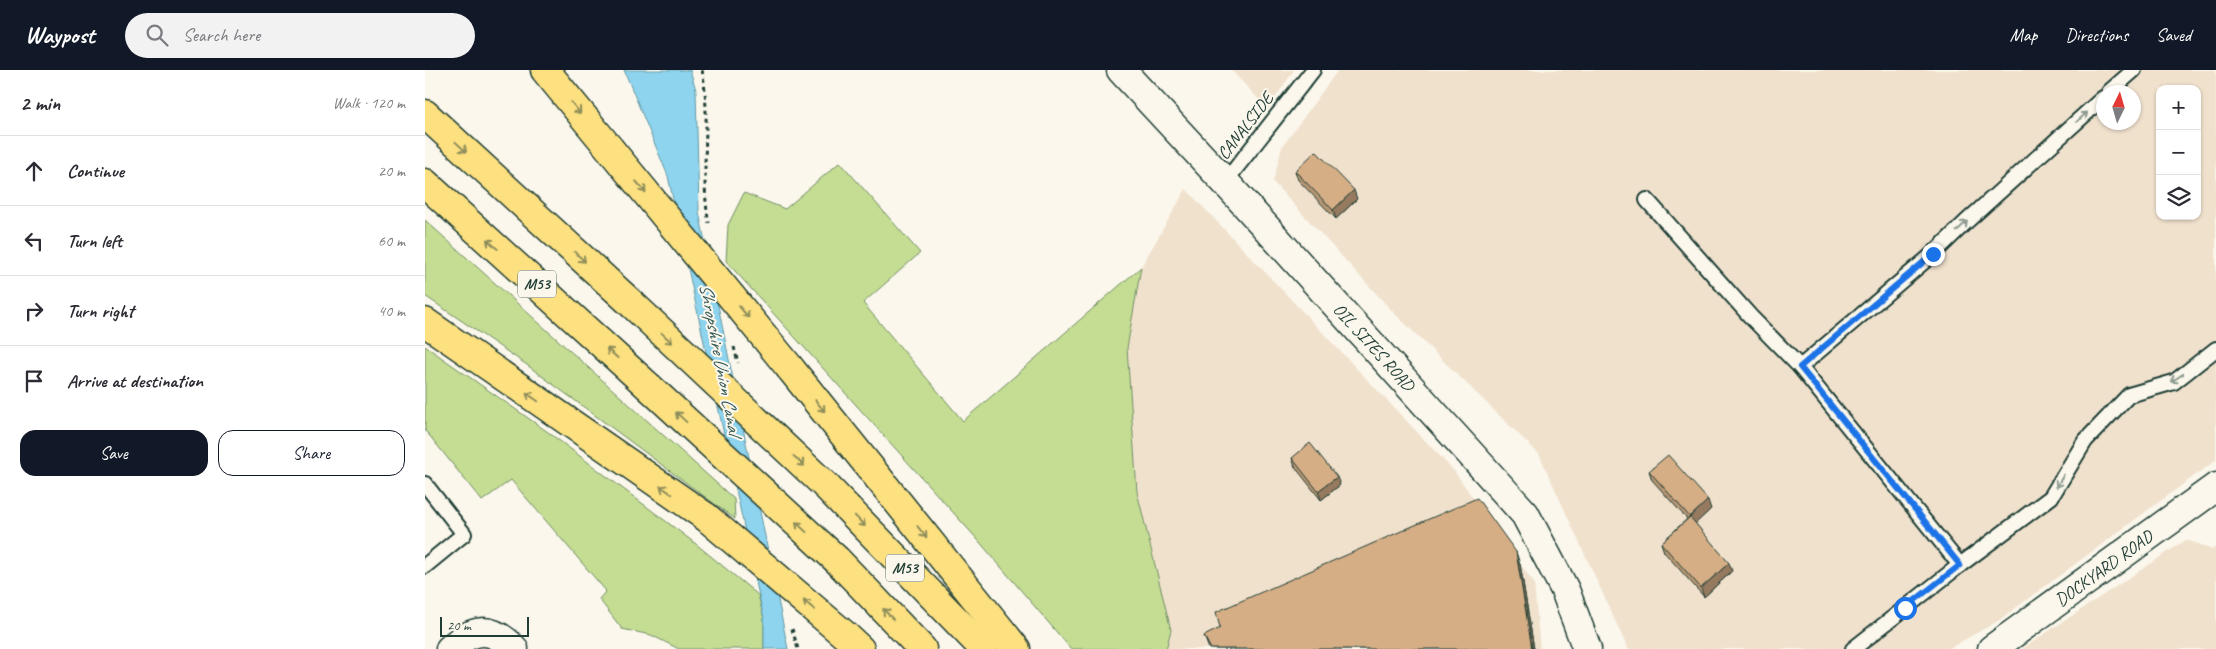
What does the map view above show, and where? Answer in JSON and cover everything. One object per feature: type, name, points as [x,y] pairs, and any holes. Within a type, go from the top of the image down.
[{"type":"highway","points":[[545,70],[790,368],[1016,649]]},
{"type":"highway","name":"M53","points":[[425,114],[826,486],[984,649]]},
{"type":"highway","name":"M53","points":[[425,183],[837,560],[922,649]]},
{"type":"highway","points":[[425,322],[706,517],[853,643]]},
{"type":"street","name":"OIL SITES ROAD","points":[[1121,70],[1225,182],[1525,514],[1565,590],[1587,649]]},
{"type":"street","name":"DOCKYARD ROAD","points":[[1992,649],[2213,494]]},
{"type":"street","points":[[450,649],[461,639],[481,632],[502,636],[514,649]]},
{"type":"lane","name":"CANALSIDE","points":[[1225,182],[1313,70]]},
{"type":"lane","points":[[2117,85],[2134,70]]},
{"type":"lane","points":[[1800,367],[1933,254],[2096,104]]},
{"type":"lane","points":[[1647,200],[1750,316],[1800,367],[1960,565]]},
{"type":"lane","points":[[1853,649],[2051,497],[2085,441],[2129,395],[2173,382],[2216,349]]},
{"type":"lane","points":[[425,484],[464,534],[425,566]]},
{"type":"path","points":[[702,70],[707,94],[705,201],[711,230]]},
{"type":"path","points":[[734,346],[738,365]]},
{"type":"path","points":[[792,626],[798,649]]},
{"type":"shaded area","points":[[1231,70],[1294,70],[1268,109]]},
{"type":"shaded area","points":[[1338,70],[2216,70],[2216,460],[1998,621],[1948,649],[1628,649],[1539,454],[1395,314],[1273,182],[1282,147]]},
{"type":"shaded area","points":[[1186,189],[1454,471],[1534,583],[1540,649],[1166,649],[1171,630],[1137,492],[1127,348],[1141,267]]},
{"type":"shaded area","points":[[2186,540],[2213,549],[2216,546],[2216,649],[2022,649]]},
{"type":"green space","points":[[840,162],[920,253],[863,303],[963,421],[1141,267],[1127,348],[1137,492],[1171,630],[1166,649],[1071,649],[978,540],[726,261],[728,225],[744,193],[785,209]]},
{"type":"green space","points":[[425,220],[734,499],[735,519],[527,365],[425,296]]},
{"type":"green space","points":[[425,346],[548,432],[696,544],[758,595],[764,619],[764,649],[679,649],[651,635],[622,629],[599,599],[606,591],[511,480],[482,501],[425,430]]},
{"type":"water","name":"Shropshire Union Canal","points":[[624,70],[690,70],[696,90],[699,212],[788,649],[764,649],[764,619],[668,176]]},
{"type":"building","points":[[1316,151],[1354,190],[1333,210],[1295,171]]},
{"type":"building","points":[[1310,443],[1337,477],[1318,491],[1292,458]]},
{"type":"building","points":[[1668,455],[1708,500],[1690,517],[1649,471]]},
{"type":"building","points":[[1477,498],[1516,552],[1532,649],[1211,649],[1204,636],[1220,628],[1216,612]]},
{"type":"building","points":[[1690,517],[1729,563],[1701,588],[1661,543]]},
{"type":"route","points":[[1905,608],[1960,565],[1800,367],[1933,254]]}]
